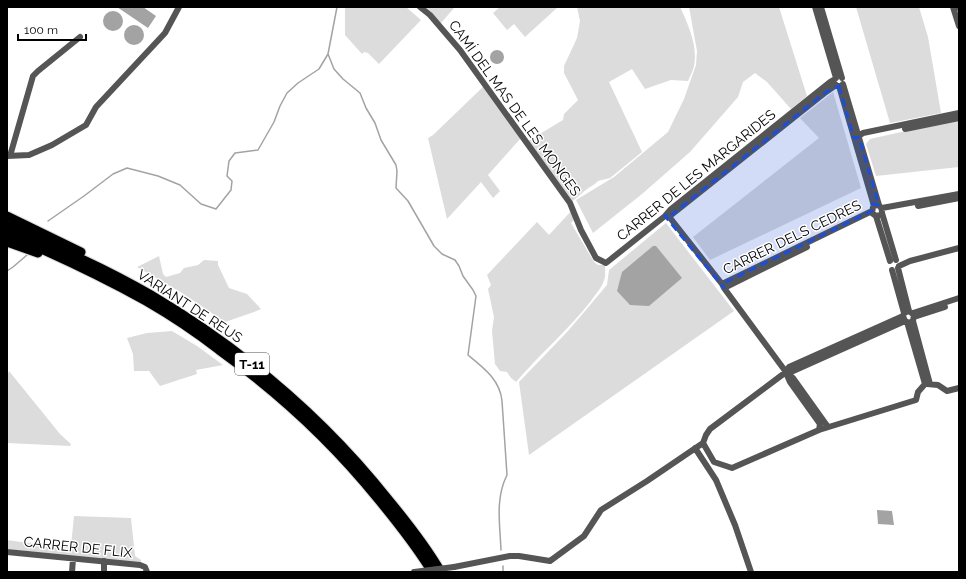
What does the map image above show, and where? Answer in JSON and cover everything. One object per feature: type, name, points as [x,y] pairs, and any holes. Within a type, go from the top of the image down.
[{"type":"highway","points":[[7,216],[109,266],[133,280],[139,288]]},
{"type":"highway","name":"VARIANT DE REUS","points":[[7,226],[107,271],[139,288],[190,319],[259,369],[294,399],[335,438],[367,472],[405,520],[441,572]]},
{"type":"highway","name":"VARIANT DE REUS","points":[[7,234],[50,252],[147,301],[187,326],[254,375],[289,404],[329,443],[360,477],[400,526],[432,572]]},
{"type":"highway","points":[[7,242],[48,257],[187,326]]},
{"type":"street","points":[[80,37],[32,76],[8,156],[29,155],[52,145],[86,125],[96,107],[165,33],[179,7]]},
{"type":"street","name":"CAMÍ DEL MAS DE LES MONGES","points":[[420,7],[430,15],[460,50],[570,203],[581,230]]},
{"type":"street","points":[[815,7],[838,82],[858,139],[877,211],[895,264],[927,384]]},
{"type":"street","points":[[821,7],[838,82]]},
{"type":"street","points":[[953,7],[959,26]]},
{"type":"street","name":"CARRER DE LES MARGARIDES","points":[[581,230],[596,258],[606,263],[830,82],[838,82]]},
{"type":"street","points":[[858,139],[863,133],[959,113]]},
{"type":"street","points":[[858,139],[959,118]]},
{"type":"street","name":"CARRER DELS CEDRES","points":[[723,286],[877,211],[959,194]]},
{"type":"street","name":"CARRER DELS CEDRES","points":[[877,211],[959,198]]},
{"type":"street","points":[[667,215],[719,285],[723,286],[786,372],[793,378],[828,427]]},
{"type":"street","points":[[895,264],[959,248]]},
{"type":"street","points":[[414,572],[454,567],[510,556],[550,560],[584,536],[601,510],[703,443],[710,429],[786,372],[791,372],[908,317],[959,298]]},
{"type":"street","points":[[908,317],[959,303]]},
{"type":"street","points":[[786,372],[790,382],[820,424],[819,430]]},
{"type":"street","points":[[703,443],[714,462],[732,468],[819,430],[916,400],[918,392],[927,384],[938,385],[947,391],[959,388]]},
{"type":"street","points":[[695,448],[716,480],[735,525],[751,572]]},
{"type":"street","name":"CARRER DE FLIX","points":[[8,552],[127,563],[146,569]]},
{"type":"street","points":[[72,572],[73,559]]},
{"type":"street","points":[[104,561],[104,572]]},
{"type":"highlighted area","points":[[839,86],[854,138],[859,137],[879,205],[872,204],[872,211],[722,284],[724,288],[665,216],[667,214],[670,216],[826,92]]},
{"type":"shaded area","points":[[117,7],[143,7],[156,16],[148,28]]},
{"type":"shaded area","points":[[345,7],[406,7],[421,20],[379,64],[368,53],[364,52],[362,54],[345,35]]},
{"type":"shaded area","points":[[423,7],[455,7],[440,24]]},
{"type":"shaded area","points":[[500,7],[558,7],[525,37],[514,24],[507,30],[493,13]]},
{"type":"shaded area","points":[[577,7],[680,7],[692,35],[695,58],[694,68],[688,81],[671,80],[645,89],[632,69],[609,82],[642,152],[610,178],[598,181],[571,202],[528,141],[563,120],[564,114],[578,100],[564,73],[564,66],[577,38],[580,21]]},
{"type":"shaded area","points":[[689,7],[779,7],[807,96],[791,109],[767,82],[755,73],[743,82],[738,97],[690,152],[642,194],[593,233],[576,200],[614,177],[668,132],[684,99],[696,65],[697,51]]},
{"type":"shaded area","points":[[856,7],[919,7],[928,37],[941,113],[890,123]]},
{"type":"shaded area","points":[[109,11],[117,11],[123,17],[123,25],[117,31],[109,31],[103,25],[103,17]]},
{"type":"shaded area","points":[[130,25],[138,25],[144,31],[144,39],[138,45],[130,45],[124,39],[124,31]]},
{"type":"shaded area","points":[[494,50],[500,50],[504,54],[504,60],[500,64],[494,64],[490,60],[490,54]]},
{"type":"shaded area","points":[[484,86],[521,138],[488,175],[500,191],[493,198],[481,182],[447,219],[428,138],[433,135]]},
{"type":"shaded area","points":[[833,92],[861,188],[710,260],[693,237],[819,138],[800,118]]},
{"type":"shaded area","points":[[959,119],[959,167],[876,176],[866,144],[870,139]]},
{"type":"shaded area","points":[[573,209],[576,218],[571,223],[594,262],[598,265],[605,265],[605,278],[600,288],[582,312],[516,382],[507,372],[500,371],[495,364],[492,331],[494,317],[488,289],[491,285],[487,275],[537,222],[549,235]]},
{"type":"shaded area","points":[[666,223],[734,311],[529,455],[519,382],[568,331],[607,285],[609,270]]},
{"type":"shaded area","points":[[653,246],[656,246],[682,278],[649,306],[630,305],[617,291],[622,272]]},
{"type":"shaded area","points":[[159,256],[163,274],[166,277],[180,273],[184,268],[198,265],[204,260],[218,261],[218,265],[229,288],[247,294],[261,309],[225,322],[182,293],[137,267]]},
{"type":"shaded area","points":[[172,331],[197,346],[223,365],[196,370],[197,374],[160,386],[149,371],[134,371],[133,354],[127,338],[147,333]]},
{"type":"shaded area","points":[[9,371],[60,434],[71,444],[70,446],[7,443],[7,376]]},
{"type":"shaded area","points":[[877,510],[892,511],[894,525],[878,524]]},
{"type":"shaded area","points":[[74,516],[131,518],[135,556],[141,560],[141,563],[7,549],[7,540],[71,546]]},
{"type":"waterway","points":[[48,221],[113,174],[127,168],[158,176],[180,185],[201,204],[216,209],[231,190],[232,181],[227,176],[229,161],[235,153],[258,150],[274,122],[287,93],[298,83],[319,69],[328,54],[337,7]]},
{"type":"waterway","points":[[328,54],[334,69],[343,79],[360,93],[366,108],[375,123],[381,140],[396,165],[396,188],[408,201],[434,246],[442,254],[455,260],[476,296],[468,355],[495,381],[501,394],[502,401],[507,475],[501,493],[499,512],[501,550]]},
{"type":"waterway","points":[[7,271],[27,255]]},
{"type":"waterway","points":[[503,566],[503,572]]}]
